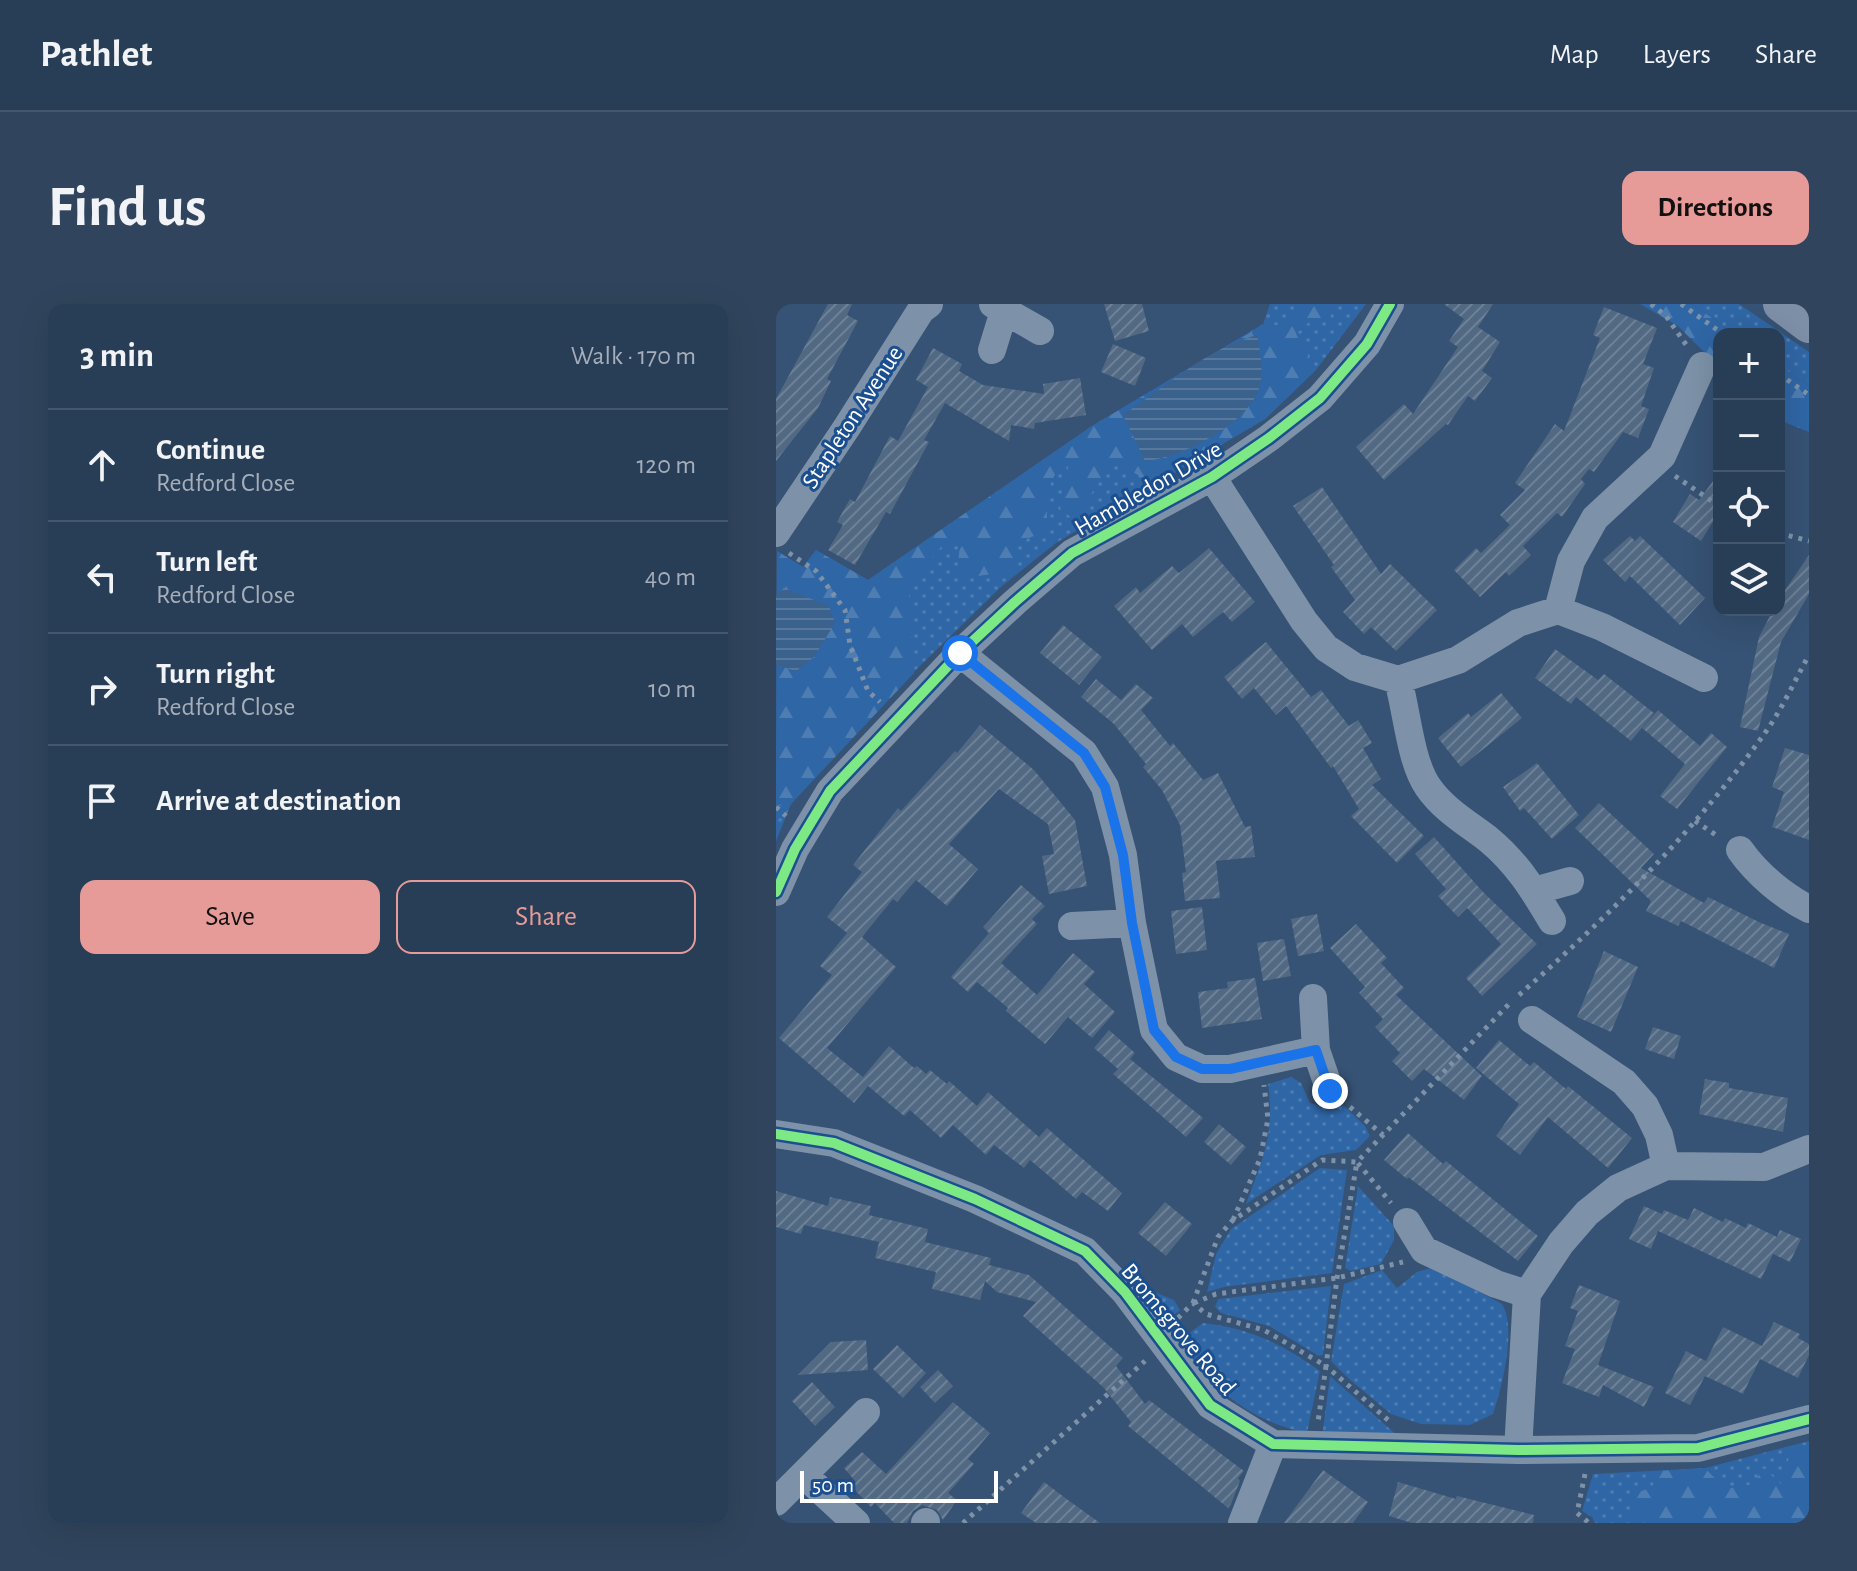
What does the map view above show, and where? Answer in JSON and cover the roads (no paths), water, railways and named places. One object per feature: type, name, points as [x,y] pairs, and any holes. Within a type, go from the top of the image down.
[{"type":"street","name":"Stapleton Avenue","points":[[781,542],[921,310],[929,304]]},
{"type":"street","name":"Hambledon Drive","points":[[776,892],[795,849],[830,791],[960,653],[1072,553],[1212,477],[1320,398],[1367,344],[1390,304]]},
{"type":"street","points":[[992,350],[999,307],[1040,331]]},
{"type":"street","points":[[1558,610],[1571,561],[1595,518],[1662,456],[1702,366]]},
{"type":"street","points":[[1212,477],[1304,621],[1326,648],[1355,667],[1398,680],[1458,660],[1518,623],[1558,610],[1602,627],[1704,678]]},
{"type":"street","points":[[960,653],[1084,753],[1105,787],[1123,855],[1132,923],[1154,1030],[1176,1057],[1202,1069],[1230,1069],[1316,1050]]},
{"type":"street","points":[[1398,680],[1415,756],[1426,786],[1526,877],[1552,921]]},
{"type":"street","points":[[1740,850],[1792,900],[1809,909]]},
{"type":"street","points":[[1534,891],[1570,881]]},
{"type":"street","points":[[1072,926],[1132,923]]},
{"type":"street","points":[[1313,998],[1316,1050],[1330,1091]]},
{"type":"street","points":[[1532,1020],[1624,1082],[1645,1106],[1659,1135],[1666,1166]]},
{"type":"street","name":"Bromsgrove Road","points":[[776,1134],[834,1143],[975,1199],[1085,1251],[1125,1292],[1210,1405],[1273,1444],[1518,1450],[1698,1448],[1809,1419]]},
{"type":"street","points":[[1518,1450],[1527,1294],[1553,1254],[1587,1213],[1618,1188],[1666,1166],[1764,1167],[1809,1149]]},
{"type":"street","points":[[1407,1222],[1424,1250],[1496,1284],[1527,1294]]},
{"type":"street","points":[[776,1502],[866,1412]]},
{"type":"street","points":[[1242,1523],[1273,1444]]},
{"type":"street","points":[[804,1475],[856,1523]]}]
